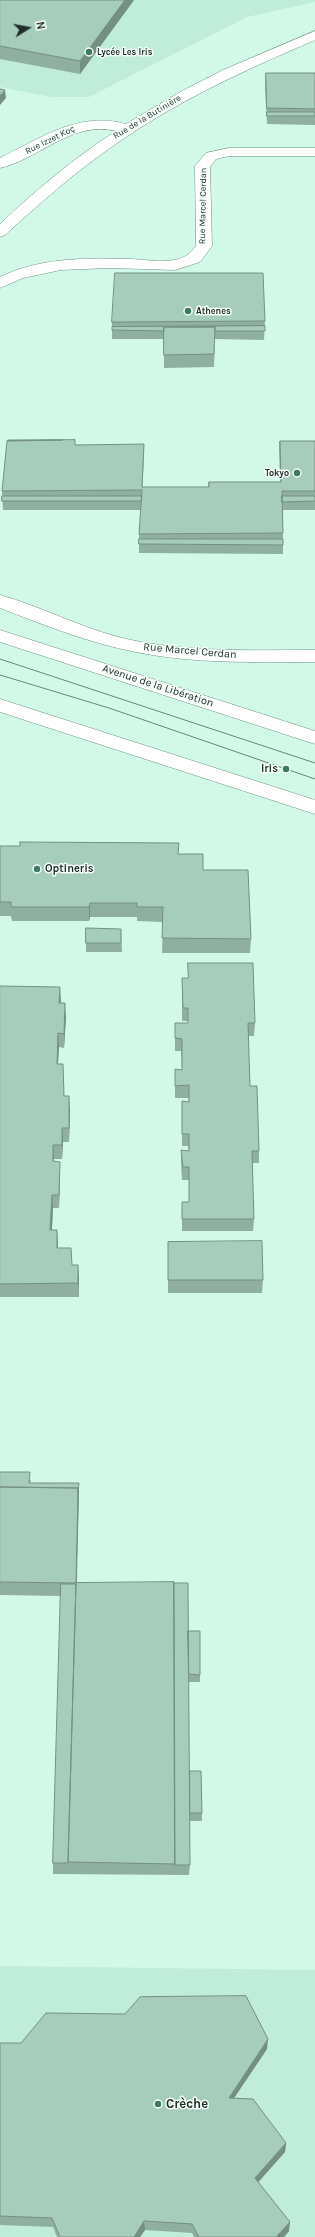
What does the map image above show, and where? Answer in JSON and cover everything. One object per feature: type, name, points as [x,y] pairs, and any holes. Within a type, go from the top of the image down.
[{"type":"street","name":"Rue de la Butinière","points":[[0,232],[27,205],[72,166],[126,129],[205,84],[315,35]]},
{"type":"street","name":"Rue Izzet Koç","points":[[0,164],[75,128],[88,124],[111,124],[126,129]]},
{"type":"street","name":"Rue Marcel Cerdan","points":[[0,283],[12,275],[40,267],[175,265],[194,259],[204,246],[202,166],[211,156],[229,152],[315,152]]},
{"type":"street","name":"Rue Marcel Cerdan","points":[[0,601],[50,621],[116,642],[156,650],[248,656],[315,656]]},
{"type":"street","name":"Avenue de la Libération","points":[[0,636],[315,738]]},
{"type":"street","points":[[0,705],[315,807]]},
{"type":"shaded area","name":"Lycée Les Iris","points":[[0,0],[315,0],[315,2],[247,17],[89,97],[51,97],[0,87]]},
{"type":"shaded area","name":"Crèche","points":[[0,1966],[315,1970],[315,2237],[0,2237]]},
{"type":"building","points":[[0,0],[125,0],[80,61],[0,46]]},
{"type":"building","points":[[266,73],[315,73],[315,109],[267,108]]},
{"type":"building","points":[[0,89],[5,90],[0,96]]},
{"type":"building","points":[[267,112],[315,112],[315,116],[267,116]]},
{"type":"building","name":"Athenes","points":[[115,273],[263,273],[265,321],[112,322]]},
{"type":"building","points":[[265,326],[265,331],[215,331],[215,327],[164,327],[164,331],[112,330],[112,327]]},
{"type":"building","points":[[164,327],[215,327],[214,354],[164,355]]},
{"type":"building","points":[[8,440],[63,440],[8,441]]},
{"type":"building","points":[[75,440],[75,445],[144,444],[142,487],[209,487],[209,482],[281,482],[280,441],[315,441],[315,491],[282,491],[283,533],[139,534],[142,490],[2,491],[7,441]]},
{"type":"building","points":[[2,496],[142,496],[141,501],[2,501]]},
{"type":"building","points":[[282,496],[315,496],[315,501],[282,502]]},
{"type":"building","points":[[139,539],[283,539],[283,545],[139,544]]},
{"type":"building","points":[[20,842],[179,843],[178,854],[203,854],[203,870],[248,870],[251,939],[162,938],[163,907],[137,907],[137,903],[90,903],[89,907],[11,907],[11,902],[0,902],[0,846],[20,846]]},
{"type":"building","points":[[86,928],[121,929],[121,943],[86,943]]},
{"type":"building","points":[[188,963],[253,963],[255,1023],[248,1023],[250,1086],[257,1086],[259,1151],[252,1151],[254,1219],[182,1219],[182,1202],[189,1202],[189,1167],[183,1167],[181,1150],[189,1151],[189,1134],[182,1134],[182,1101],[189,1102],[189,1085],[175,1086],[175,1069],[182,1070],[182,1039],[175,1038],[175,1023],[188,1023],[188,1008],[183,1008],[182,978],[188,978]]},
{"type":"building","points":[[0,986],[60,987],[59,1003],[65,1003],[64,1034],[58,1033],[57,1064],[63,1064],[64,1096],[69,1096],[69,1128],[62,1128],[62,1145],[53,1145],[53,1161],[60,1162],[59,1195],[52,1195],[50,1230],[57,1230],[57,1248],[71,1248],[72,1265],[78,1265],[78,1283],[0,1284]]},
{"type":"building","points":[[262,1241],[263,1280],[168,1280],[168,1242]]},
{"type":"building","points":[[0,1472],[30,1472],[29,1483],[79,1483],[78,1493],[78,1488],[0,1487]]},
{"type":"building","points":[[0,1487],[78,1488],[76,1583],[0,1582]]},
{"type":"building","points":[[174,1582],[175,1864],[68,1862],[76,1583]]},
{"type":"building","points":[[174,1583],[188,1583],[190,1865],[175,1865]]},
{"type":"building","points":[[61,1584],[76,1584],[68,1863],[53,1863]]},
{"type":"building","points":[[188,1631],[200,1631],[200,1675],[189,1674]]},
{"type":"building","points":[[190,1771],[201,1771],[202,1813],[190,1813]]},
{"type":"building","name":"Crèche","points":[[246,1996],[268,2039],[229,2098],[253,2099],[286,2143],[255,2178],[290,2222],[276,2237],[199,2237],[192,2224],[144,2221],[134,2237],[60,2237],[52,2218],[0,2216],[0,2043],[21,2043],[46,2013],[125,2014],[140,1997]]},
{"type":"tram line","points":[[0,659],[315,763]]},
{"type":"tram line","points":[[0,675],[109,708],[315,779]]},
{"type":"place","name":"Lycée Les Iris","points":[[89,52]]},
{"type":"place","name":"Athenes","points":[[188,311]]},
{"type":"place","name":"Tokyo","points":[[297,473]]},
{"type":"place","name":"Iris","points":[[286,769]]},
{"type":"place","name":"Optineris","points":[[37,869]]},
{"type":"place","name":"Crèche","points":[[158,2104]]}]
